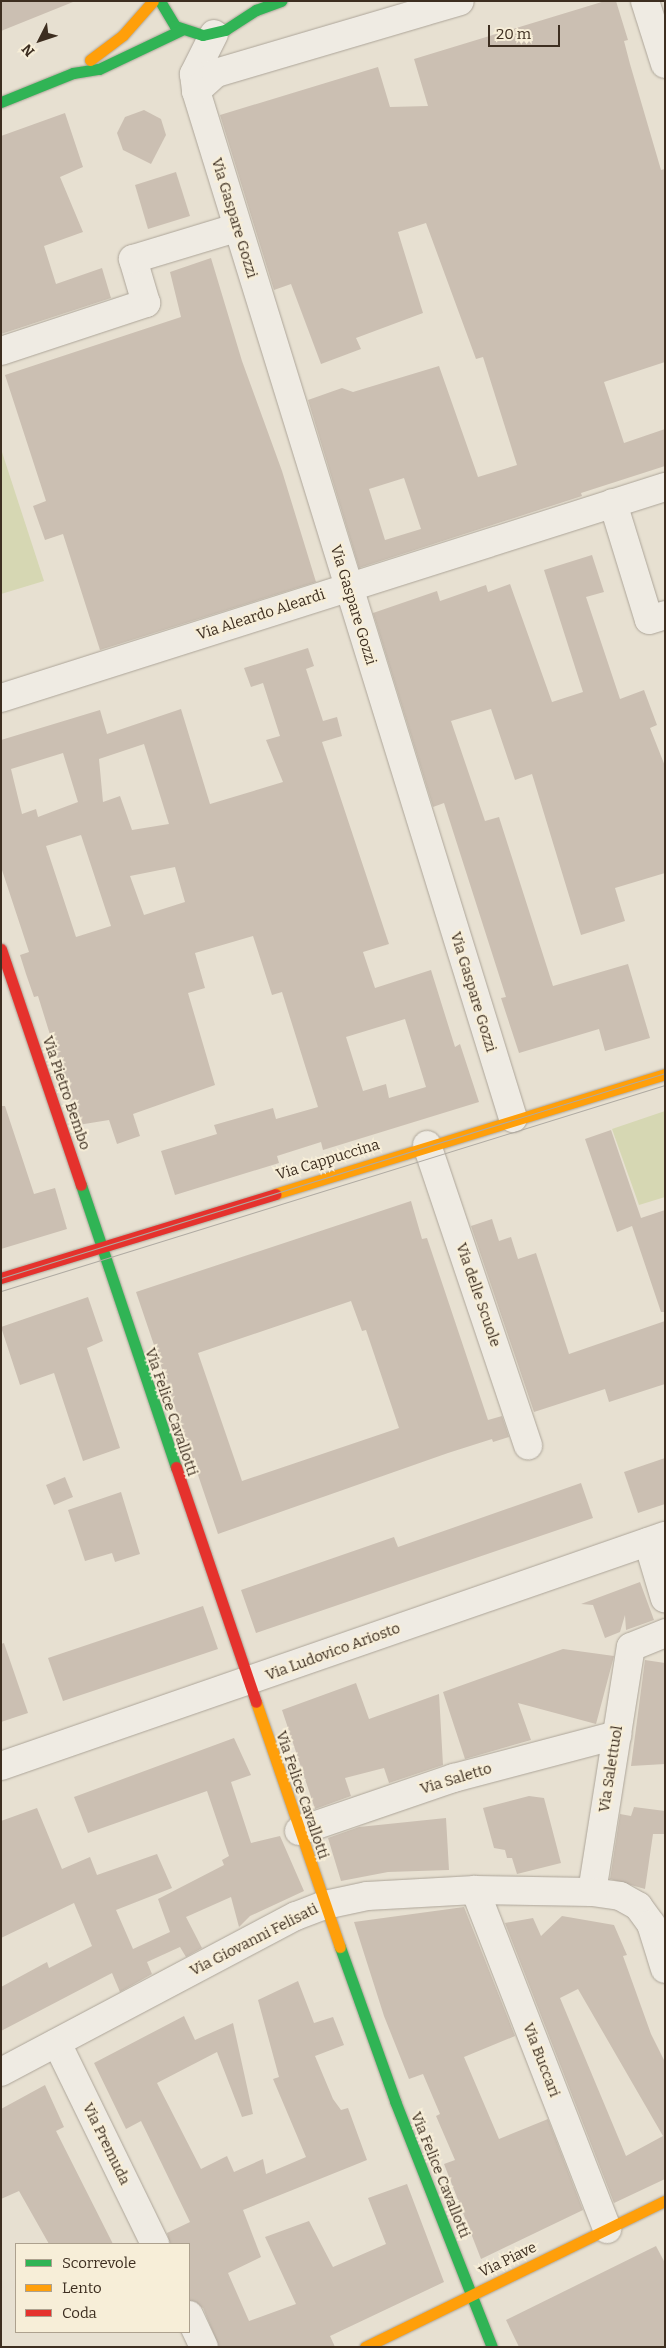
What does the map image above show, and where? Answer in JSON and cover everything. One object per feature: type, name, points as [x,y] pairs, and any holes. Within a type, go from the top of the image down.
[{"type":"street","points":[[74,74],[123,35],[154,1]]},
{"type":"street","points":[[160,1],[170,21],[181,30],[197,35],[224,28],[282,1]]},
{"type":"street","points":[[224,28],[245,1]]},
{"type":"street","points":[[196,91],[216,73],[460,1]]},
{"type":"street","points":[[645,1],[665,64]]},
{"type":"street","name":"Via Gaspare Gozzi","points":[[224,28],[194,74],[196,91],[236,228],[512,1118]]},
{"type":"street","points":[[1,102],[74,74],[99,69],[181,30]]},
{"type":"street","points":[[1,351],[146,303],[133,259],[236,228]]},
{"type":"street","name":"Via Aleardo Aleardi","points":[[1,698],[665,487]]},
{"type":"street","points":[[613,503],[657,618]]},
{"type":"street","name":"Via Pietro Bembo","points":[[1,949],[101,1247]]},
{"type":"street","name":"Via Cappuccina","points":[[1,1278],[512,1118],[665,1074]]},
{"type":"street","name":"Via delle Scuole","points":[[427,1145],[528,1444]]},
{"type":"street","name":"Via Felice Cavallotti","points":[[101,1247],[247,1683],[325,1905],[395,2101],[492,2347]]},
{"type":"street","points":[[656,1539],[665,1599]]},
{"type":"street","name":"Via Ludovico Ariosto","points":[[1,1766],[247,1683],[435,1614],[656,1539]]},
{"type":"street","name":"Via Salettuol","points":[[592,1892],[630,1647],[665,1633]]},
{"type":"street","name":"Via Saletto","points":[[299,1831],[454,1778],[616,1735]]},
{"type":"street","name":"Via Giovanni Felisati","points":[[1,2072],[296,1916],[325,1905],[367,1896],[475,1890],[592,1892],[620,1896],[638,1906],[658,1922],[665,1969]]},
{"type":"street","name":"Via Buccari","points":[[475,1890],[607,2229]]},
{"type":"street","name":"Via Premuda","points":[[57,2043],[154,2243]]},
{"type":"street","name":"Via Piave","points":[[365,2347],[665,2201]]},
{"type":"street","points":[[190,2317],[204,2347]]},
{"type":"green space","points":[[1,449],[44,581],[1,594]]},
{"type":"green space","points":[[665,1111],[665,1197],[639,1205],[612,1129]]},
{"type":"building","points":[[1,1],[73,1],[73,2],[1,31]]},
{"type":"building","points":[[605,1],[616,1],[628,40],[624,41],[630,64],[661,170],[665,169],[665,362],[604,382],[624,443],[665,429],[665,466],[581,493],[582,496],[359,568],[308,400],[342,388],[353,392],[439,366],[478,477],[517,465],[483,357],[476,359],[426,223],[398,232],[423,313],[356,338],[361,349],[321,364],[291,284],[274,290],[220,115],[378,67],[390,107],[428,106],[414,59]],"holes":[[[404,478],[421,529],[385,540],[369,489]]]},
{"type":"building","points":[[144,110],[161,119],[166,135],[151,164],[123,150],[117,133],[125,117]]},
{"type":"building","points":[[65,113],[83,167],[60,177],[83,232],[44,246],[56,284],[102,268],[111,298],[1,334],[1,136]]},
{"type":"building","points":[[176,172],[190,216],[148,229],[135,185]]},
{"type":"building","points":[[211,258],[242,361],[282,471],[316,582],[100,650],[63,534],[45,540],[33,506],[46,501],[5,375],[181,317],[170,272]]},
{"type":"building","points":[[592,555],[604,592],[586,597],[620,699],[644,690],[657,725],[650,728],[665,766],[665,873],[615,888],[625,921],[581,935],[532,774],[515,780],[491,709],[451,721],[485,821],[499,817],[553,986],[628,964],[650,1038],[605,1051],[599,1029],[519,1053],[501,998],[506,997],[444,803],[433,807],[373,613],[437,591],[440,601],[486,585],[488,592],[510,584],[552,702],[583,692],[544,570]]},
{"type":"building","points":[[308,648],[314,666],[306,669],[323,721],[337,717],[342,736],[322,742],[389,944],[363,952],[375,988],[431,970],[455,1047],[460,1044],[479,1102],[323,1150],[321,1142],[277,1156],[279,1163],[175,1195],[161,1151],[217,1134],[214,1125],[273,1108],[276,1119],[318,1107],[282,992],[272,995],[253,936],[195,953],[205,988],[188,993],[215,1085],[133,1114],[140,1136],[117,1144],[109,1120],[78,1125],[38,996],[34,997],[20,955],[29,952],[1,867],[1,740],[100,710],[107,734],[181,709],[210,804],[283,782],[266,740],[280,736],[263,683],[251,687],[244,668]],"holes":[[[144,744],[169,824],[132,830],[120,796],[103,802],[99,759]],[[63,753],[78,802],[38,817],[36,809],[22,814],[11,769]],[[81,835],[111,926],[76,937],[46,846]],[[175,867],[185,902],[144,915],[130,876]],[[405,1019],[426,1087],[389,1098],[386,1084],[363,1091],[346,1037]]]},
{"type":"building","points":[[1,1106],[5,1106],[34,1194],[55,1188],[67,1229],[1,1249]]},
{"type":"building","points":[[611,1130],[641,1218],[665,1210],[665,1312],[661,1312],[632,1226],[617,1232],[585,1139]]},
{"type":"building","points":[[411,1201],[422,1239],[427,1238],[488,1420],[502,1416],[509,1437],[493,1442],[492,1439],[448,1453],[218,1534],[136,1292]],"holes":[[[351,1301],[362,1331],[366,1330],[399,1428],[242,1481],[198,1353]]]},
{"type":"building","points":[[492,1219],[499,1241],[511,1237],[518,1259],[536,1253],[569,1354],[665,1321],[665,1384],[609,1402],[605,1389],[534,1412],[471,1226]]},
{"type":"building","points":[[88,1297],[103,1341],[87,1348],[120,1448],[83,1461],[54,1373],[20,1385],[1,1327]]},
{"type":"building","points":[[665,1458],[665,1504],[638,1513],[624,1472]]},
{"type":"building","points":[[65,1477],[73,1497],[54,1505],[46,1485]]},
{"type":"building","points":[[581,1483],[593,1518],[256,1633],[241,1590],[394,1537],[398,1547]]},
{"type":"building","points":[[121,1492],[140,1554],[115,1562],[112,1553],[85,1561],[68,1510]]},
{"type":"building","points":[[640,1582],[654,1620],[626,1630],[625,1615],[620,1632],[605,1638],[593,1605],[581,1604]]},
{"type":"building","points":[[203,1606],[218,1649],[63,1701],[48,1658]]},
{"type":"building","points":[[4,1643],[28,1713],[1,1722],[1,1644]]},
{"type":"building","points":[[563,1649],[614,1656],[596,1724],[518,1703],[531,1740],[465,1759],[443,1692]]},
{"type":"building","points":[[645,1660],[665,1663],[665,1764],[631,1766]]},
{"type":"building","points":[[356,1683],[369,1719],[439,1694],[443,1765],[389,1783],[384,1768],[345,1778],[351,1796],[315,1809],[282,1710]]},
{"type":"building","points":[[234,1738],[251,1775],[231,1782],[251,1843],[280,1836],[304,1891],[250,1916],[239,1927],[231,1897],[186,1917],[202,1948],[186,1957],[180,1947],[147,1962],[152,1974],[120,1992],[112,1973],[1,2031],[1,1987],[47,1962],[49,1968],[92,1946],[74,1903],[1,1938],[1,1821],[37,1808],[62,1869],[90,1857],[97,1875],[157,1854],[172,1888],[116,1910],[133,1949],[170,1932],[158,1899],[224,1865],[222,1860],[229,1856],[207,1791],[88,1833],[74,1797]]},
{"type":"building","points":[[529,1796],[544,1798],[561,1863],[517,1874],[512,1858],[507,1858],[505,1850],[494,1848],[483,1808]]},
{"type":"building","points":[[634,1807],[665,1811],[665,1834],[653,1834],[645,1889],[610,1879],[620,1814],[631,1816]]},
{"type":"building","points":[[446,1818],[449,1870],[388,1872],[341,1881],[328,1838],[359,1827]]},
{"type":"building","points":[[464,1907],[515,2036],[464,2057],[499,2139],[548,2119],[583,2210],[481,2259],[444,2164],[455,2160],[436,2116],[440,2114],[423,2074],[409,2079],[384,2016],[354,1922]]},
{"type":"building","points":[[562,1916],[614,1925],[627,1955],[623,1956],[651,2034],[665,2062],[665,2179],[614,2203],[505,1923],[533,1918],[541,1936]],"holes":[[[578,1989],[663,2136],[626,2156],[560,1998]]]},
{"type":"building","points":[[298,1981],[314,2023],[333,2017],[344,2045],[315,2056],[333,2099],[341,2110],[348,2108],[367,2160],[243,2210],[261,2257],[228,2273],[249,2321],[296,2304],[265,2237],[309,2221],[333,2267],[386,2244],[368,2198],[407,2184],[444,2282],[330,2336],[335,2347],[219,2347],[203,2308],[190,2301],[190,2243],[170,2243],[167,2233],[190,2222],[141,2121],[126,2129],[94,2063],[184,2016],[195,2040],[233,2023],[253,2114],[242,2117],[217,2052],[157,2083],[201,2169],[227,2156],[234,2172],[263,2159],[266,2174],[306,2157],[273,2079],[279,2077],[258,2000]]},
{"type":"building","points":[[45,2085],[64,2127],[56,2131],[112,2243],[48,2243],[19,2191],[1,2199],[1,2109]]},
{"type":"building","points":[[656,2246],[665,2263],[665,2347],[519,2347],[506,2320]]},
{"type":"tram line","points":[[1,1278],[665,1073]]},
{"type":"tram line","points":[[1,1291],[665,1085]]},
{"type":"traffic: fast","points":[[160,1],[175,26],[203,35],[225,30],[256,10],[281,1]]},
{"type":"traffic: fast","points":[[1,102],[73,73],[99,69],[181,30]]},
{"type":"traffic: fast","points":[[81,1185],[176,1467]]},
{"type":"traffic: fast","points":[[340,1947],[395,2101],[492,2347]]},
{"type":"traffic: slow","points":[[90,60],[123,35],[153,1]]},
{"type":"traffic: slow","points":[[275,1194],[665,1074]]},
{"type":"traffic: slow","points":[[256,1702],[340,1947]]},
{"type":"traffic: slow","points":[[365,2347],[665,2201]]},
{"type":"traffic: jam","points":[[1,949],[81,1185]]},
{"type":"traffic: jam","points":[[1,1278],[275,1194]]},
{"type":"traffic: jam","points":[[176,1467],[256,1702]]}]
